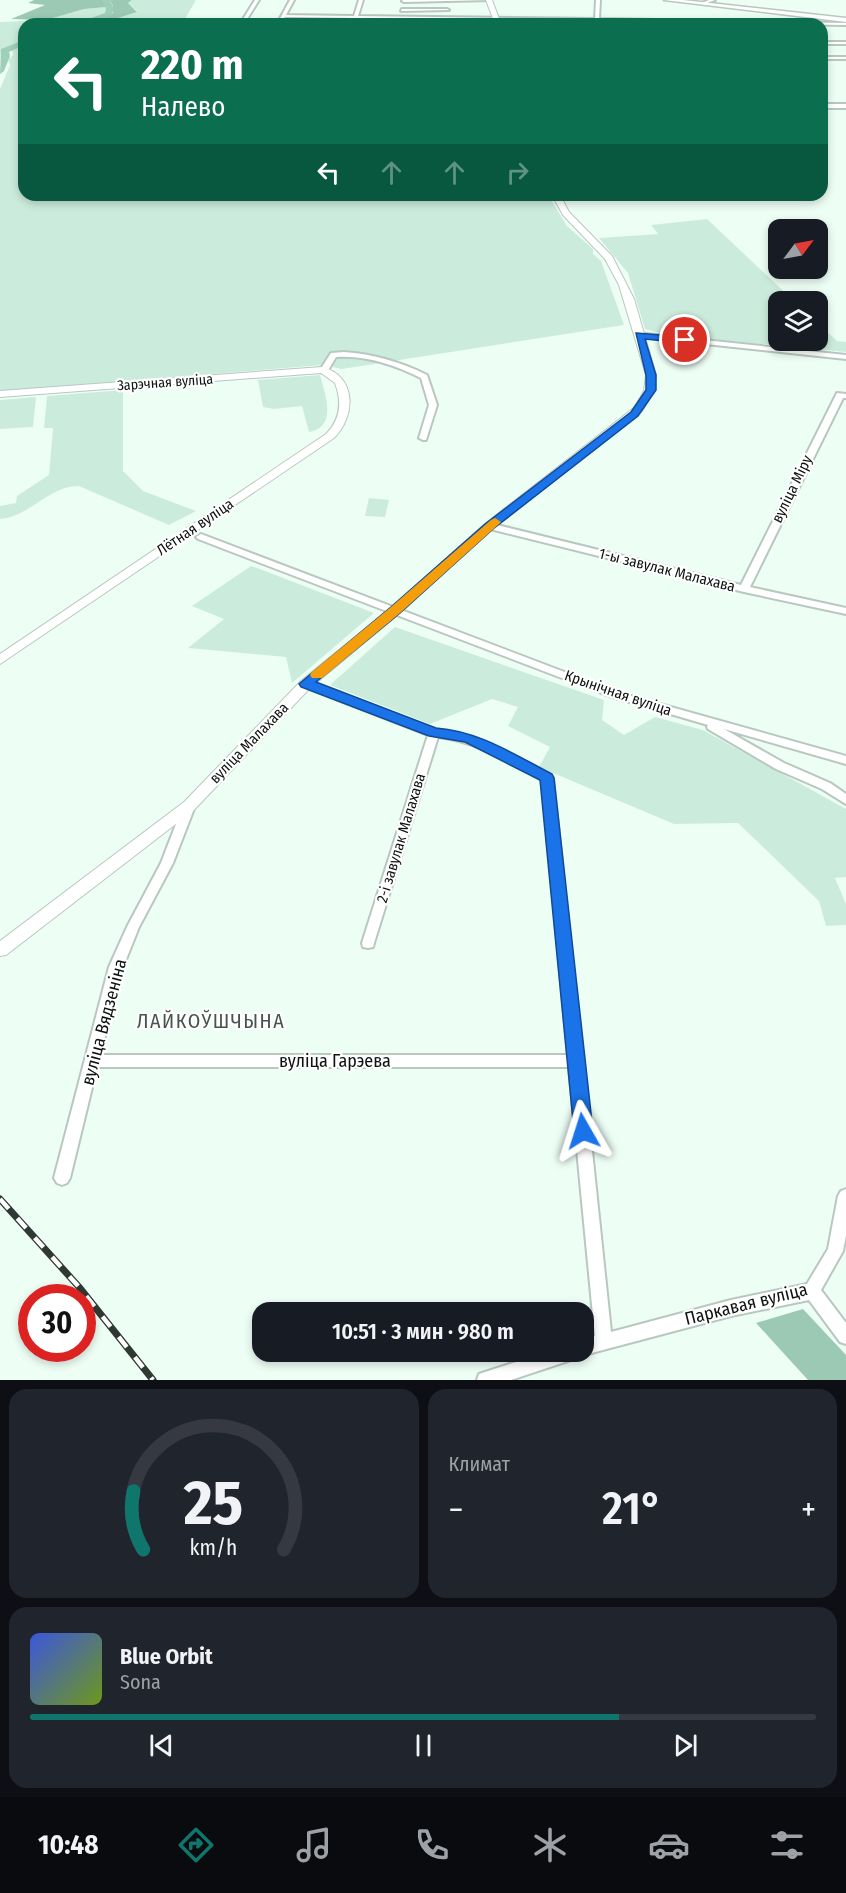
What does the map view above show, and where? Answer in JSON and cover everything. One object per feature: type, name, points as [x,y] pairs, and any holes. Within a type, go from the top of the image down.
[{"type":"main road","points":[[667,0],[816,18]]},
{"type":"main road","points":[[828,20],[846,22]]},
{"type":"street","points":[[246,18],[257,0]]},
{"type":"street","points":[[292,0],[284,16],[401,18],[404,0],[489,0],[496,18]]},
{"type":"street","points":[[356,17],[361,0]]},
{"type":"street","points":[[597,18],[598,0]]},
{"type":"street","points":[[704,3],[714,0]]},
{"type":"street","points":[[801,0],[819,1]]},
{"type":"street","points":[[402,10],[447,10]]},
{"type":"street","points":[[828,22],[846,22]]},
{"type":"street","points":[[828,43],[846,43]]},
{"type":"street","points":[[828,58],[846,58]]},
{"type":"street","points":[[828,106],[846,106]]},
{"type":"street","name":"вуліца Малахава","points":[[0,950],[189,806],[306,684],[396,610],[489,526],[568,467],[639,408],[651,390],[651,375],[622,282],[608,256],[572,223],[558,201]]},
{"type":"street","points":[[640,335],[846,357]]},
{"type":"street","points":[[327,371],[334,355],[344,353],[393,364],[424,377],[433,405],[423,438]]},
{"type":"street","name":"Зарэчная вуліца","points":[[0,394],[327,371]]},
{"type":"street","name":"Лётная вуліца","points":[[0,660],[330,436],[341,424],[345,399],[336,377],[327,371]]},
{"type":"street","name":"вуліца Міру","points":[[744,589],[840,395],[846,396]]},
{"type":"street","name":"1-ы завулак Малахава","points":[[489,526],[744,589],[846,611]]},
{"type":"street","name":"Крынічная вуліца","points":[[201,537],[613,694],[698,720],[846,760]]},
{"type":"street","points":[[306,684],[434,733],[455,734],[470,738],[547,778],[604,1341]]},
{"type":"street","points":[[698,720],[780,766],[826,786],[846,800]]},
{"type":"street","name":"2-і завулак Малахава","points":[[368,943],[434,733]]},
{"type":"street","name":"вуліца Вядзеніна","points":[[62,1178],[116,967],[133,927],[167,862],[189,806]]},
{"type":"street","name":"вуліца Гарэева","points":[[93,1061],[576,1061]]},
{"type":"street","name":"Паркавая вуліца","points":[[594,1344],[730,1308],[812,1291],[835,1251],[846,1196]]},
{"type":"street","points":[[812,1291],[846,1335]]},
{"type":"street","points":[[485,1380],[540,1362]]},
{"type":"green space","points":[[34,0],[104,0],[107,7],[84,9],[53,18],[11,19],[45,5],[28,3]]},
{"type":"green space","points":[[110,0],[132,0],[128,3],[137,12],[118,18],[100,18],[113,13]]},
{"type":"green space","points":[[132,0],[196,0],[186,18],[116,18],[137,11],[128,3]]},
{"type":"green space","points":[[107,7],[107,13],[97,18],[53,18],[84,9]]},
{"type":"green space","points":[[18,21],[18,43],[1,51],[0,59],[0,22]]},
{"type":"green space","points":[[18,47],[18,201],[552,201],[567,226],[593,249],[593,254],[601,261],[624,325],[342,369],[323,365],[0,391],[0,89],[10,65],[8,60],[13,55],[12,50]]},
{"type":"green space","points":[[707,219],[768,279],[783,291],[768,291],[768,345],[666,335],[645,329],[628,273],[599,238],[658,234],[651,225]]},
{"type":"green space","points":[[828,332],[837,341],[846,342],[846,352],[828,350]]},
{"type":"green space","points":[[320,375],[326,400],[327,417],[318,429],[309,432],[302,406],[274,409],[263,407],[258,380]]},
{"type":"green space","points":[[123,390],[123,471],[143,491],[196,511],[169,525],[79,486],[58,491],[20,513],[0,519],[0,506],[16,503],[17,496],[49,475],[53,428],[44,428],[47,396]]},
{"type":"green space","points":[[36,397],[33,427],[0,429],[0,400]]},
{"type":"green space","points":[[369,498],[389,500],[385,517],[365,516]]},
{"type":"green space","points":[[251,566],[374,613],[292,683],[286,657],[188,648],[224,619],[192,606]]},
{"type":"green space","points":[[395,627],[604,700],[602,720],[624,735],[655,717],[703,730],[846,809],[846,877],[835,878],[846,904],[846,925],[826,926],[819,901],[738,823],[674,824],[539,767],[550,747],[508,726],[518,707],[492,699],[430,724],[330,685]]},
{"type":"green space","points":[[803,1309],[846,1355],[846,1380],[808,1380],[756,1323]]},
{"type":"waterway","points":[[96,18],[108,14],[110,9],[106,0]]},
{"type":"waterway","points":[[0,71],[6,56],[4,51],[18,45]]},
{"type":"railway","points":[[0,1199],[79,1287],[153,1380]]},
{"type":"slow traffic","points":[[317,675],[396,610],[495,522]]},
{"type":"district","name":"ЛАЙКОЎШЧЫНА","points":[[211,1021]]},
{"type":"route","points":[[583,1131],[547,778],[470,738],[455,734],[434,733],[306,684],[396,610],[489,526],[635,414],[651,390],[651,375],[640,335],[685,340]]}]
